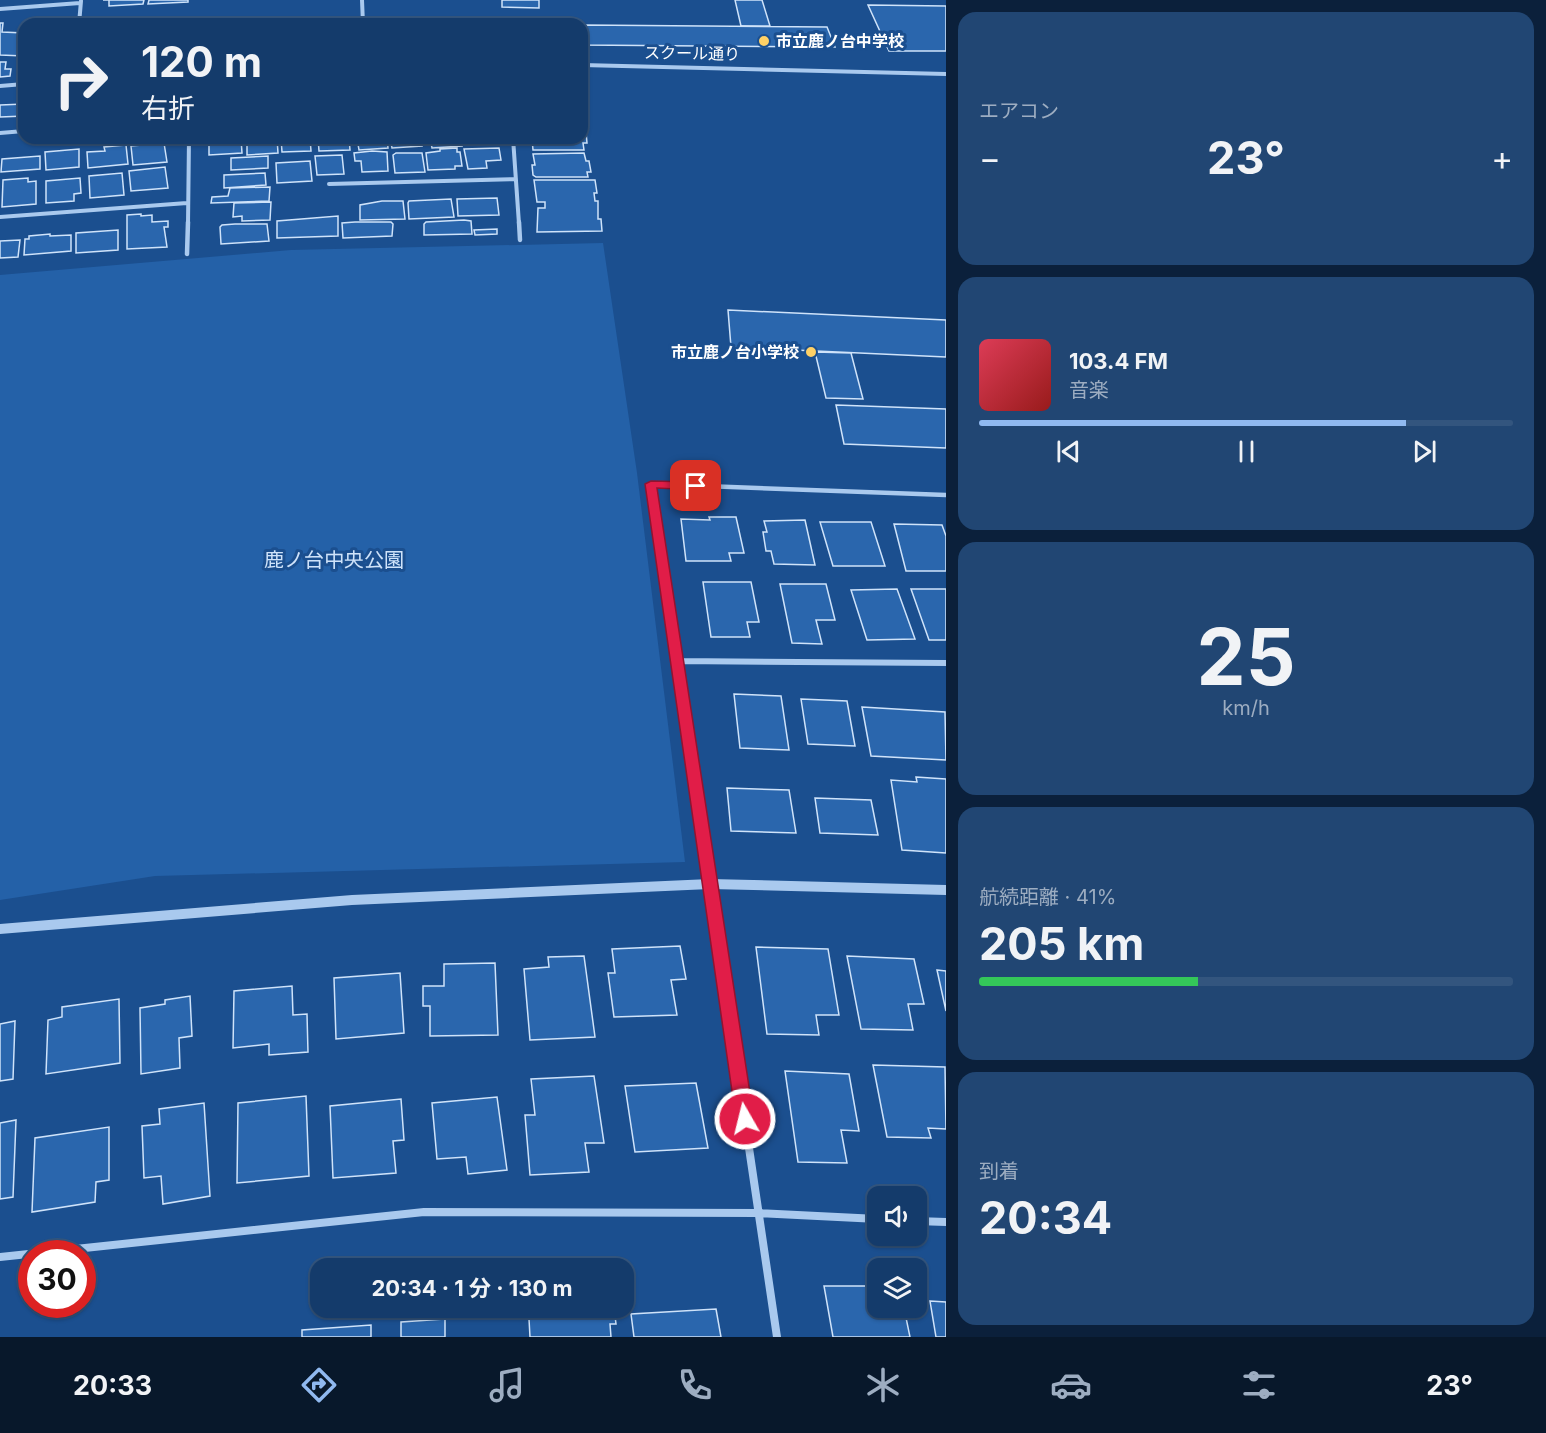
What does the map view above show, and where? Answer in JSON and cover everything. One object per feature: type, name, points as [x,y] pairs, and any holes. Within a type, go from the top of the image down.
[{"type":"street","points":[[362,0],[363,18]]},
{"type":"street","points":[[0,9],[81,2],[80,18]]},
{"type":"street","name":"スクール通り","points":[[588,65],[946,74]]},
{"type":"street","points":[[0,86],[18,84]]},
{"type":"street","points":[[0,133],[18,132]]},
{"type":"street","points":[[187,254],[189,144]]},
{"type":"street","points":[[513,144],[520,240]]},
{"type":"street","points":[[329,184],[516,179]]},
{"type":"street","points":[[0,217],[187,203]]},
{"type":"street","points":[[777,1337],[651,484],[946,495]]},
{"type":"street","points":[[677,661],[946,663]]},
{"type":"street","points":[[0,929],[352,900],[710,884],[946,890]]},
{"type":"street","points":[[0,1257],[424,1212],[759,1213],[867,1218]]},
{"type":"street","points":[[927,1221],[946,1222]]},
{"type":"green space","name":"鹿ノ台中央公園","points":[[603,243],[637,473],[685,862],[155,876],[0,900],[0,275],[291,250]]},
{"type":"building","points":[[109,0],[144,0],[143,4],[109,6]]},
{"type":"building","points":[[149,0],[188,0],[188,2],[148,4]]},
{"type":"building","points":[[502,0],[539,0],[539,8],[502,7]]},
{"type":"building","points":[[735,0],[762,0],[770,26],[741,26]]},
{"type":"building","points":[[868,5],[946,6],[946,51],[889,51]]},
{"type":"building","points":[[0,23],[3,23],[2,32],[18,33],[18,56],[0,55]]},
{"type":"building","points":[[588,25],[827,27],[835,47],[588,45]]},
{"type":"building","points":[[0,62],[6,62],[5,69],[11,69],[10,76],[0,77]]},
{"type":"building","points":[[18,104],[18,116],[0,117],[0,105]]},
{"type":"building","points":[[164,144],[167,162],[133,165],[131,146]]},
{"type":"building","points":[[209,144],[241,144],[242,153],[209,155]]},
{"type":"building","points":[[247,144],[277,144],[278,153],[247,155]]},
{"type":"building","points":[[281,144],[310,144],[311,151],[282,152]]},
{"type":"building","points":[[318,144],[350,144],[350,150],[319,151]]},
{"type":"building","points":[[358,144],[388,144],[388,148],[359,150]]},
{"type":"building","points":[[391,144],[422,144],[422,146],[392,148]]},
{"type":"building","points":[[431,144],[462,144],[462,146],[432,148]]},
{"type":"building","points":[[532,144],[583,144],[584,150],[533,150]]},
{"type":"building","points":[[126,145],[128,164],[88,168],[87,152],[105,151],[104,147]]},
{"type":"building","points":[[457,148],[457,152],[460,152],[462,166],[455,166],[455,169],[428,170],[426,153]]},
{"type":"building","points":[[499,148],[501,160],[486,161],[487,168],[468,169],[464,149]]},
{"type":"building","points":[[79,149],[79,167],[46,170],[45,152]]},
{"type":"building","points":[[387,152],[388,171],[362,172],[361,161],[355,161],[354,153]]},
{"type":"building","points":[[422,153],[425,172],[395,173],[393,155]]},
{"type":"building","points":[[584,153],[586,161],[589,161],[591,172],[587,172],[588,177],[536,177],[533,175],[532,165],[535,165],[533,154]]},
{"type":"building","points":[[342,155],[344,174],[317,175],[315,156]]},
{"type":"building","points":[[40,156],[40,169],[1,172],[2,159]]},
{"type":"building","points":[[268,156],[268,168],[231,170],[231,158]]},
{"type":"building","points":[[310,161],[312,181],[277,183],[276,163]]},
{"type":"building","points":[[165,167],[168,188],[131,191],[129,171]]},
{"type":"building","points":[[122,173],[124,195],[90,198],[89,176]]},
{"type":"building","points":[[265,173],[266,185],[224,188],[224,175]]},
{"type":"building","points":[[28,178],[28,182],[36,181],[36,204],[2,207],[3,180]]},
{"type":"building","points":[[80,178],[81,193],[74,194],[74,201],[46,203],[46,181]]},
{"type":"building","points":[[534,180],[595,180],[597,193],[594,193],[595,201],[598,201],[598,219],[601,219],[602,231],[537,232],[538,208],[545,208],[545,202],[537,202]]},
{"type":"building","points":[[270,187],[269,201],[211,203],[212,197],[228,196],[230,188]]},
{"type":"building","points":[[497,198],[499,215],[458,216],[457,199]]},
{"type":"building","points":[[451,199],[454,217],[409,219],[409,201]]},
{"type":"building","points":[[382,201],[403,201],[405,219],[360,220],[360,205]]},
{"type":"building","points":[[271,202],[270,220],[242,221],[242,216],[233,217],[234,203]]},
{"type":"building","points":[[141,214],[141,216],[152,215],[152,222],[168,221],[168,227],[164,227],[167,247],[127,249],[127,215]]},
{"type":"building","points":[[338,216],[338,236],[277,238],[277,221]]},
{"type":"building","points":[[471,221],[472,234],[424,235],[426,222]]},
{"type":"building","points":[[391,222],[393,224],[392,236],[343,238],[342,223]]},
{"type":"building","points":[[235,224],[267,224],[269,241],[221,244],[220,227]]},
{"type":"building","points":[[497,229],[497,234],[475,235],[474,230]]},
{"type":"building","points":[[118,230],[118,250],[76,253],[76,233]]},
{"type":"building","points":[[50,234],[50,236],[71,235],[71,251],[24,255],[25,239],[29,239],[29,236]]},
{"type":"building","points":[[20,240],[18,257],[0,258],[0,241]]},
{"type":"building","points":[[728,310],[946,320],[946,357],[731,347]]},
{"type":"building","points":[[815,352],[851,353],[863,399],[826,398]]},
{"type":"building","points":[[836,405],[946,409],[946,448],[844,444]]},
{"type":"building","points":[[709,517],[736,517],[744,553],[729,553],[731,561],[686,561],[681,519],[710,520]]},
{"type":"building","points":[[805,520],[815,565],[774,564],[771,551],[766,551],[763,532],[767,532],[764,521]]},
{"type":"building","points":[[820,522],[871,522],[885,566],[833,566]]},
{"type":"building","points":[[894,524],[942,525],[946,536],[946,571],[906,571]]},
{"type":"building","points":[[703,582],[751,582],[759,622],[747,622],[750,637],[711,637]]},
{"type":"building","points":[[780,584],[826,584],[835,620],[816,620],[822,644],[792,643]]},
{"type":"building","points":[[897,589],[915,639],[867,640],[851,590]]},
{"type":"building","points":[[911,589],[946,589],[946,640],[929,640]]},
{"type":"building","points":[[734,694],[781,696],[789,750],[740,748]]},
{"type":"building","points":[[801,699],[847,701],[855,746],[808,744]]},
{"type":"building","points":[[862,707],[945,712],[946,760],[871,756]]},
{"type":"building","points":[[916,777],[946,779],[946,853],[902,850],[891,780],[917,782]]},
{"type":"building","points":[[727,788],[789,790],[796,833],[731,831]]},
{"type":"building","points":[[815,798],[871,800],[878,835],[820,833]]},
{"type":"building","points":[[680,946],[686,979],[671,980],[677,1015],[614,1017],[608,973],[615,973],[612,949]]},
{"type":"building","points":[[756,947],[828,949],[839,1015],[816,1015],[819,1035],[767,1034]]},
{"type":"building","points":[[584,956],[595,1037],[530,1040],[524,969],[549,967],[548,957]]},
{"type":"building","points":[[847,956],[914,959],[924,1004],[908,1004],[913,1030],[861,1029]]},
{"type":"building","points":[[495,963],[498,1035],[430,1036],[430,1006],[423,1006],[423,986],[444,986],[444,964]]},
{"type":"building","points":[[937,970],[946,971],[946,1011]]},
{"type":"building","points":[[400,973],[404,1033],[336,1039],[334,978]]},
{"type":"building","points":[[292,986],[293,1015],[307,1014],[308,1052],[269,1055],[269,1044],[233,1048],[234,991]]},
{"type":"building","points":[[190,996],[192,1036],[179,1038],[180,1068],[141,1074],[140,1008],[165,1004],[165,1000]]},
{"type":"building","points":[[119,999],[120,1063],[46,1074],[48,1020],[62,1017],[62,1007]]},
{"type":"building","points":[[15,1021],[13,1079],[0,1081],[0,1024]]},
{"type":"building","points":[[873,1065],[945,1067],[946,1129],[928,1128],[931,1138],[887,1137]]},
{"type":"building","points":[[785,1071],[849,1074],[859,1131],[841,1130],[847,1163],[798,1162]]},
{"type":"building","points":[[594,1076],[604,1143],[585,1143],[589,1172],[530,1175],[525,1115],[535,1115],[531,1079]]},
{"type":"building","points":[[696,1083],[708,1148],[635,1152],[625,1086]]},
{"type":"building","points":[[306,1096],[309,1176],[237,1183],[238,1103]]},
{"type":"building","points":[[497,1097],[507,1170],[468,1174],[466,1157],[437,1159],[432,1103]]},
{"type":"building","points":[[401,1099],[404,1140],[393,1141],[396,1173],[333,1178],[330,1106]]},
{"type":"building","points":[[204,1103],[210,1196],[163,1204],[161,1176],[144,1178],[142,1126],[160,1124],[159,1109]]},
{"type":"building","points":[[16,1120],[13,1197],[0,1199],[0,1123]]},
{"type":"building","points":[[109,1127],[109,1180],[96,1182],[95,1202],[32,1212],[35,1138]]},
{"type":"building","points":[[824,1286],[867,1286],[867,1318],[906,1318],[910,1337],[833,1337]]},
{"type":"building","points":[[930,1301],[946,1302],[946,1337],[936,1337]]},
{"type":"building","points":[[716,1309],[721,1337],[634,1337],[632,1318],[634,1318],[634,1314]]},
{"type":"building","points":[[615,1318],[616,1324],[610,1324],[611,1337],[530,1337],[529,1319]]},
{"type":"building","points":[[445,1319],[445,1337],[401,1337],[401,1322]]},
{"type":"building","points":[[371,1325],[371,1337],[302,1337],[302,1330]]},
{"type":"place","name":"市立鹿ノ台中学校","points":[[764,41]]},
{"type":"place","name":"市立鹿ノ台小学校","points":[[811,352]]},
{"type":"route","points":[[696,486],[651,484],[745,1119]]}]
